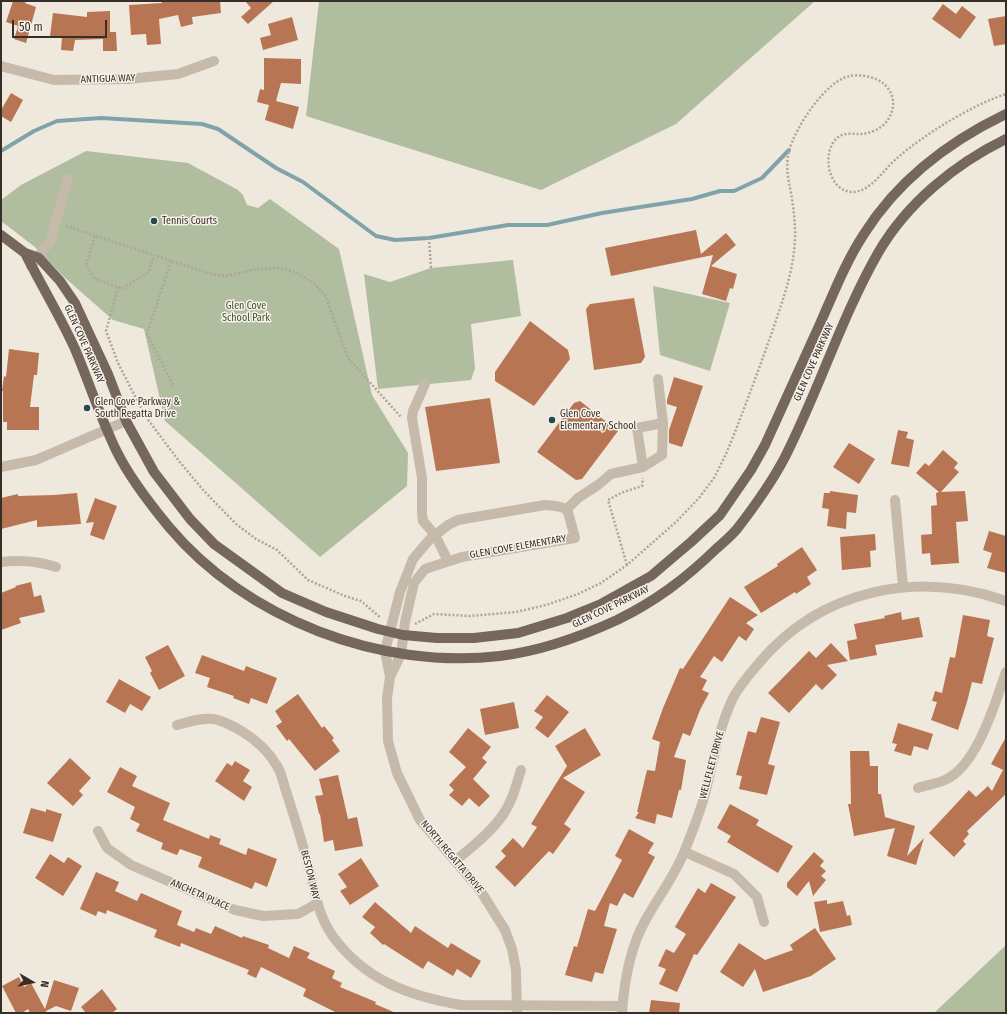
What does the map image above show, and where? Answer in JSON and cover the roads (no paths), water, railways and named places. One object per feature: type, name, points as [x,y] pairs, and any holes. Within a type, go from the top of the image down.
[{"type":"main road","name":"GLEN COVE PARKWAY","points":[[1,235],[25,253],[39,258],[60,281],[75,302],[108,374],[126,421],[154,472],[190,519],[214,544],[282,593],[326,612],[390,632],[403,635],[437,638],[474,638],[518,633],[568,618],[599,605],[651,576],[720,515],[751,470],[765,445],[845,266],[864,232],[896,192],[930,160],[956,140],[1006,114]]},
{"type":"main road","name":"GLEN COVE PARKWAY","points":[[25,253],[74,347],[117,453],[146,498],[172,530],[206,565],[237,590],[286,618],[344,640],[401,654],[467,658],[501,656],[573,638],[630,613],[656,599],[693,572],[735,532],[784,459],[847,315],[879,251],[907,213],[943,178],[972,158],[1006,139]]},
{"type":"street","name":"ANTIGUA WAY","points":[[1,66],[54,80],[128,79],[178,74],[214,61]]},
{"type":"street","points":[[31,266],[39,258],[50,241],[68,179]]},
{"type":"street","points":[[385,651],[405,576],[413,559],[435,535],[458,520],[545,505],[556,506],[566,510],[578,498],[598,485],[611,474],[643,467],[662,455],[663,423],[658,379]]},
{"type":"street","points":[[425,384],[413,412],[412,418],[422,478],[422,514],[423,521],[435,535],[448,561]]},
{"type":"street","points":[[1,467],[36,460],[126,421]]},
{"type":"street","points":[[643,467],[637,428],[663,423]]},
{"type":"street","points":[[896,500],[903,586]]},
{"type":"street","name":"GLEN COVE ELEMENTARY","points":[[401,654],[405,622],[414,584],[425,569],[469,555],[575,538],[566,510]]},
{"type":"street","points":[[1,562],[18,560],[45,563],[56,567]]},
{"type":"street","name":"WELLFLEET DRIVE","points":[[622,1009],[625,982],[632,955],[644,922],[668,884],[685,852],[704,796],[718,736],[733,698],[771,648],[796,627],[833,606],[861,595],[903,586],[947,587],[974,592],[1006,601]]},
{"type":"street","name":"NORTH REGATTA DRIVE","points":[[385,651],[390,677]]},
{"type":"street","name":"NORTH REGATTA DRIVE","points":[[401,654],[390,677],[387,698],[388,741],[397,773],[420,820],[480,890],[505,930],[512,949],[516,970],[517,1009]]},
{"type":"street","points":[[918,788],[945,780],[957,771],[967,760],[985,730],[1006,672]]},
{"type":"street","name":"BESTON WAY","points":[[177,725],[205,717],[225,721],[256,740],[278,766],[311,875],[316,904],[332,934],[350,956],[377,978],[405,992],[436,1001],[461,1005],[517,1009],[622,1009]]},
{"type":"street","points":[[455,861],[502,816],[514,794],[521,770]]},
{"type":"street","name":"ANCHETA PLACE","points":[[98,831],[107,848],[131,864],[236,910],[263,916],[298,914],[316,904]]},
{"type":"street","points":[[685,852],[734,874],[757,896],[764,922]]},
{"type":"waterway","points":[[1,151],[34,131],[57,121],[101,118],[202,124],[218,129],[276,168],[303,182],[376,236],[395,240],[429,238],[508,225],[547,225],[602,213],[692,199],[720,191],[734,191],[762,178],[789,150]]},
{"type":"place","name":"Tennis Courts","points":[[154,221]]},
{"type":"place","name":"Glen Cove Parkway & South Regatta Drive","points":[[87,408]]},
{"type":"place","name":"Glen Cove Elementary School","points":[[552,420]]},
{"type":"park label","name":"Glen Cove School Park","points":[[246,312]]}]
